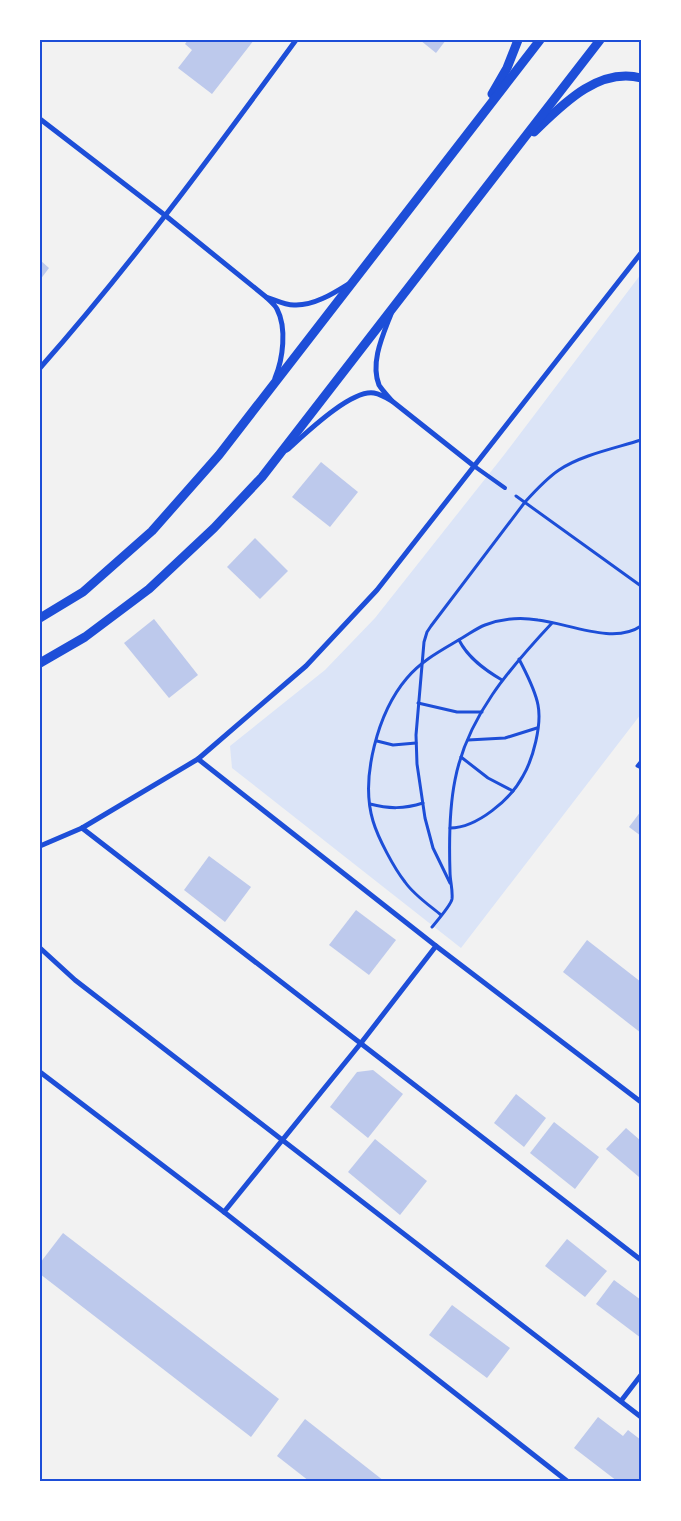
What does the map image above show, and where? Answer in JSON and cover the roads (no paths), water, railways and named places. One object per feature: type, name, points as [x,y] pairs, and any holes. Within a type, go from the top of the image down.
[{"type":"street","points":[[40,368],[87,315],[166,216],[296,40]]},
{"type":"street","points":[[475,124],[507,68],[518,40]]},
{"type":"street","points":[[40,618],[83,592],[152,531],[219,455],[540,40]]},
{"type":"street","points":[[40,663],[85,637],[149,589],[214,528],[262,477],[600,40]]},
{"type":"street","points":[[508,159],[558,108],[596,82],[628,75],[641,78]]},
{"type":"street","points":[[40,120],[166,216],[277,308],[282,326],[282,348],[278,370],[269,390]]},
{"type":"street","points":[[40,846],[82,828],[198,759],[306,666],[377,590],[641,253]]},
{"type":"street","points":[[266,297],[293,305],[309,303],[330,295],[354,280]]},
{"type":"street","points":[[394,308],[379,346],[377,369],[380,385],[392,400],[474,466]]},
{"type":"street","points":[[274,462],[318,422],[345,403],[363,394],[374,393],[392,400]]},
{"type":"street","points":[[198,759],[436,946],[641,1102]]},
{"type":"street","points":[[82,828],[641,1260]]},
{"type":"street","points":[[224,1212],[361,1043],[436,946]]},
{"type":"street","points":[[40,948],[75,980],[641,1417]]},
{"type":"street","points":[[40,1072],[224,1212],[567,1481]]},
{"type":"street","points":[[621,1401],[641,1375]]},
{"type":"lane","points":[[474,466],[505,488]]}]
